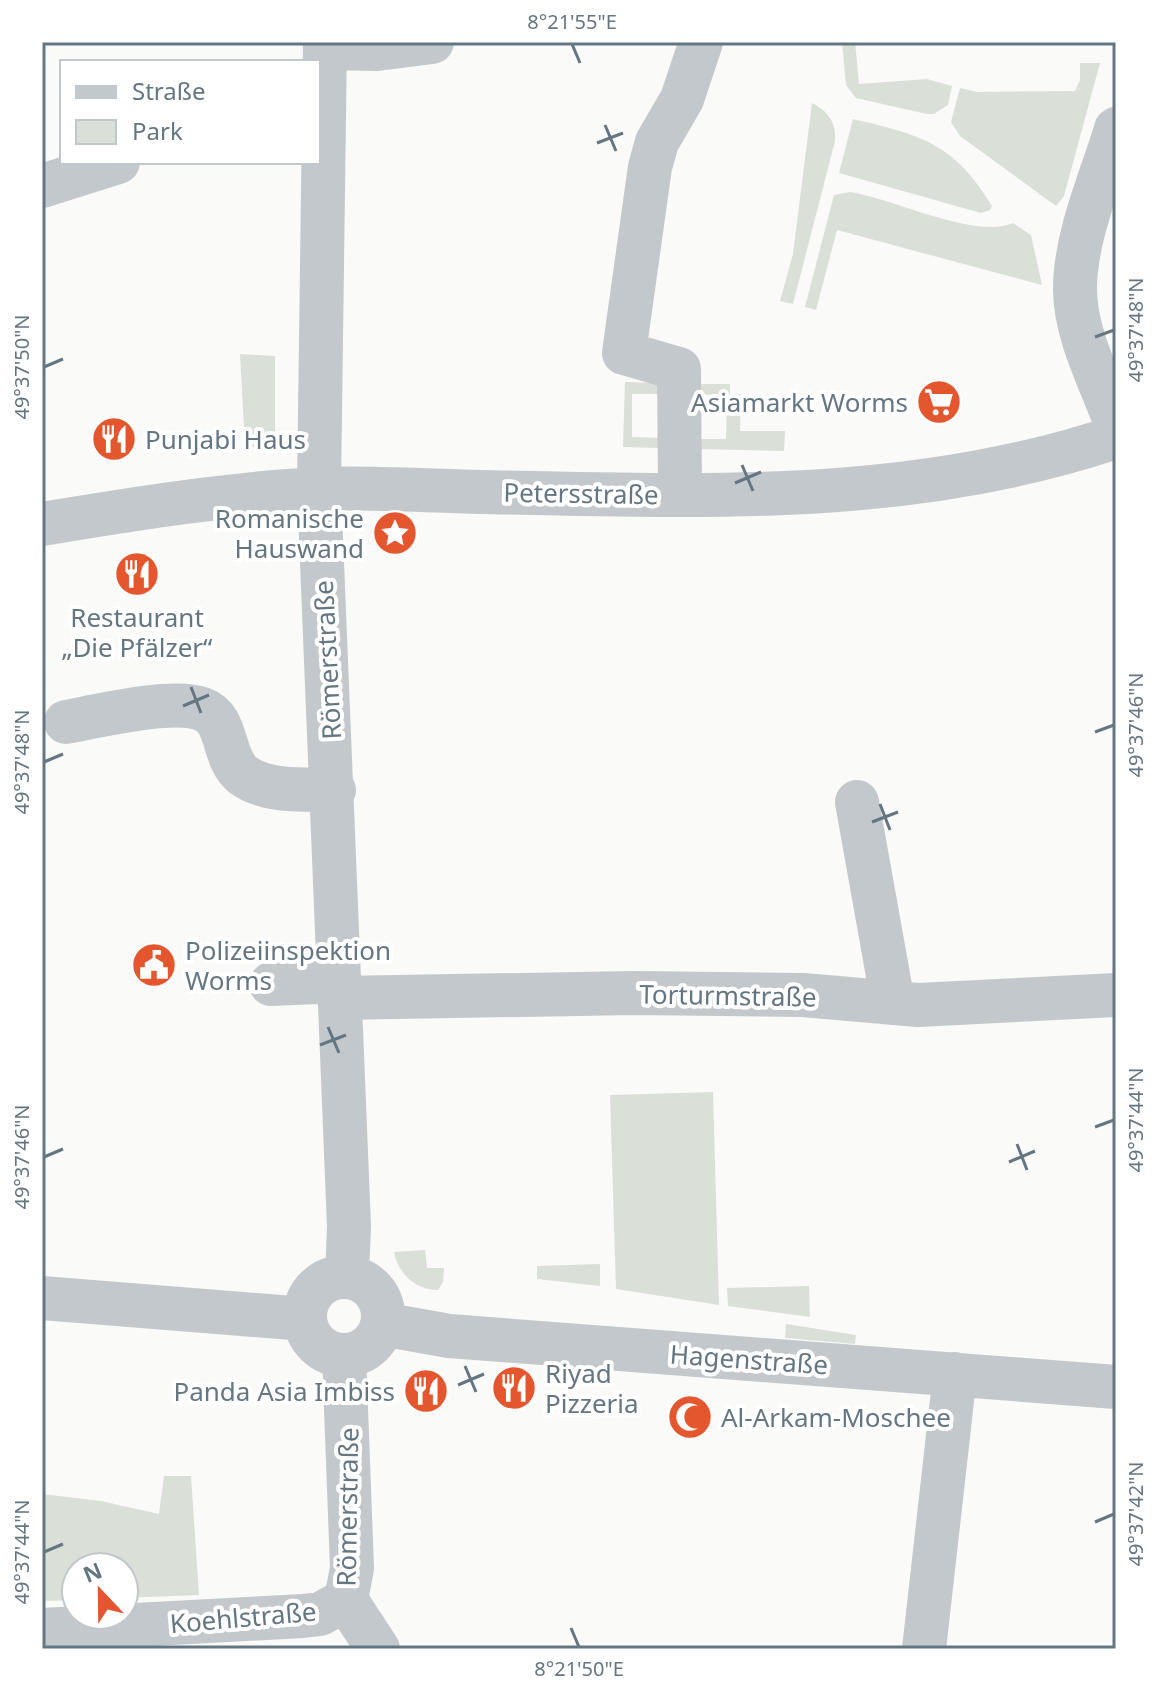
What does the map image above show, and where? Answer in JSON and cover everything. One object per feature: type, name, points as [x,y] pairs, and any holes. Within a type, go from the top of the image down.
[{"type":"street","points":[[325,45],[377,49],[432,42]]},
{"type":"street","points":[[680,494],[679,369],[624,353],[650,167],[657,142],[682,99],[701,42]]},
{"type":"street","name":"Römerstraße","points":[[320,96],[325,45]]},
{"type":"street","points":[[1116,129],[1084,238],[1075,291],[1081,329],[1116,424]]},
{"type":"street","points":[[42,186],[112,164]]},
{"type":"street","name":"Römerstraße","points":[[320,164],[319,489],[334,790],[349,1226],[347,1277]]},
{"type":"street","name":"Petersstraße","points":[[42,524],[148,507],[319,489],[796,495],[941,480],[1067,453],[1116,437]]},
{"type":"street","points":[[66,722],[148,708],[201,708],[214,716],[234,766],[244,776],[280,788],[334,790]]},
{"type":"street","points":[[857,802],[893,1003]]},
{"type":"street","name":"Torturmstraße","points":[[271,984],[340,990],[435,1012],[679,993],[803,995],[893,1003],[1116,995]]},
{"type":"street","points":[[347,1277],[372,1290],[381,1305],[382,1324],[370,1345],[344,1355],[329,1353],[315,1343],[305,1319],[307,1302],[317,1287],[332,1278],[347,1277]]},
{"type":"street","points":[[42,1298],[305,1319]]},
{"type":"street","name":"Hagenstraße","points":[[382,1324],[449,1336],[1116,1387]]},
{"type":"street","name":"Römerstraße","points":[[344,1355],[352,1568],[346,1600],[378,1649]]},
{"type":"street","points":[[924,1649],[955,1374]]},
{"type":"street","name":"Koehlstraße","points":[[42,1630],[303,1616],[320,1614],[346,1600]]},
{"type":"green space","points":[[842,42],[855,42],[859,84],[927,79],[952,86],[948,105],[934,114],[927,114],[856,98],[846,85]]},
{"type":"green space","points":[[1080,63],[1100,63],[1064,196],[1056,206],[960,136],[951,122],[960,88],[977,92],[1075,91],[1080,80]]},
{"type":"green space","points":[[812,103],[830,118],[835,141],[793,304],[780,301],[793,254]]},
{"type":"green space","points":[[853,119],[898,130],[934,145],[964,168],[992,206],[990,210],[981,213],[839,173]]},
{"type":"green space","points":[[850,192],[956,222],[997,227],[1013,223],[1031,235],[1042,285],[837,230],[816,310],[805,307],[834,195]]},
{"type":"green space","points":[[240,354],[275,356],[275,440],[266,449],[245,446]]},
{"type":"green space","points":[[625,382],[662,383],[661,394],[632,394],[632,437],[660,438],[660,448],[623,447]]},
{"type":"green space","points":[[699,384],[730,384],[730,394],[741,394],[740,431],[785,431],[784,451],[697,449],[698,439],[726,439],[727,396],[698,394]]},
{"type":"green space","points":[[713,1092],[719,1305],[616,1289],[610,1095]]},
{"type":"green space","points":[[425,1250],[427,1268],[444,1268],[443,1282],[438,1290],[422,1287],[409,1279],[399,1267],[394,1252]]},
{"type":"green space","points":[[600,1264],[600,1286],[537,1279],[537,1266]]},
{"type":"green space","points":[[809,1286],[810,1317],[728,1306],[727,1288]]},
{"type":"green space","points":[[786,1324],[856,1335],[855,1344],[785,1338]]},
{"type":"green space","points":[[164,1476],[191,1476],[199,1595],[140,1597],[140,1551],[60,1551],[60,1600],[42,1601],[42,1494],[101,1501],[159,1514]]},
{"type":"place","name":"Asiamarkt Worms","points":[[939,402]]},
{"type":"place","name":"Punjabi Haus","points":[[114,439]]},
{"type":"place","name":"Romanische Hauswand","points":[[395,533]]},
{"type":"place","name":"Restaurant „Die Pfälzer“","points":[[137,574]]},
{"type":"place","name":"Polizeiinspektion Worms","points":[[154,965]]},
{"type":"place","name":"Riyad Pizzeria","points":[[514,1388]]},
{"type":"place","name":"Panda Asia Imbiss","points":[[426,1391]]},
{"type":"place","name":"Al-Arkam-Moschee","points":[[690,1417]]}]
